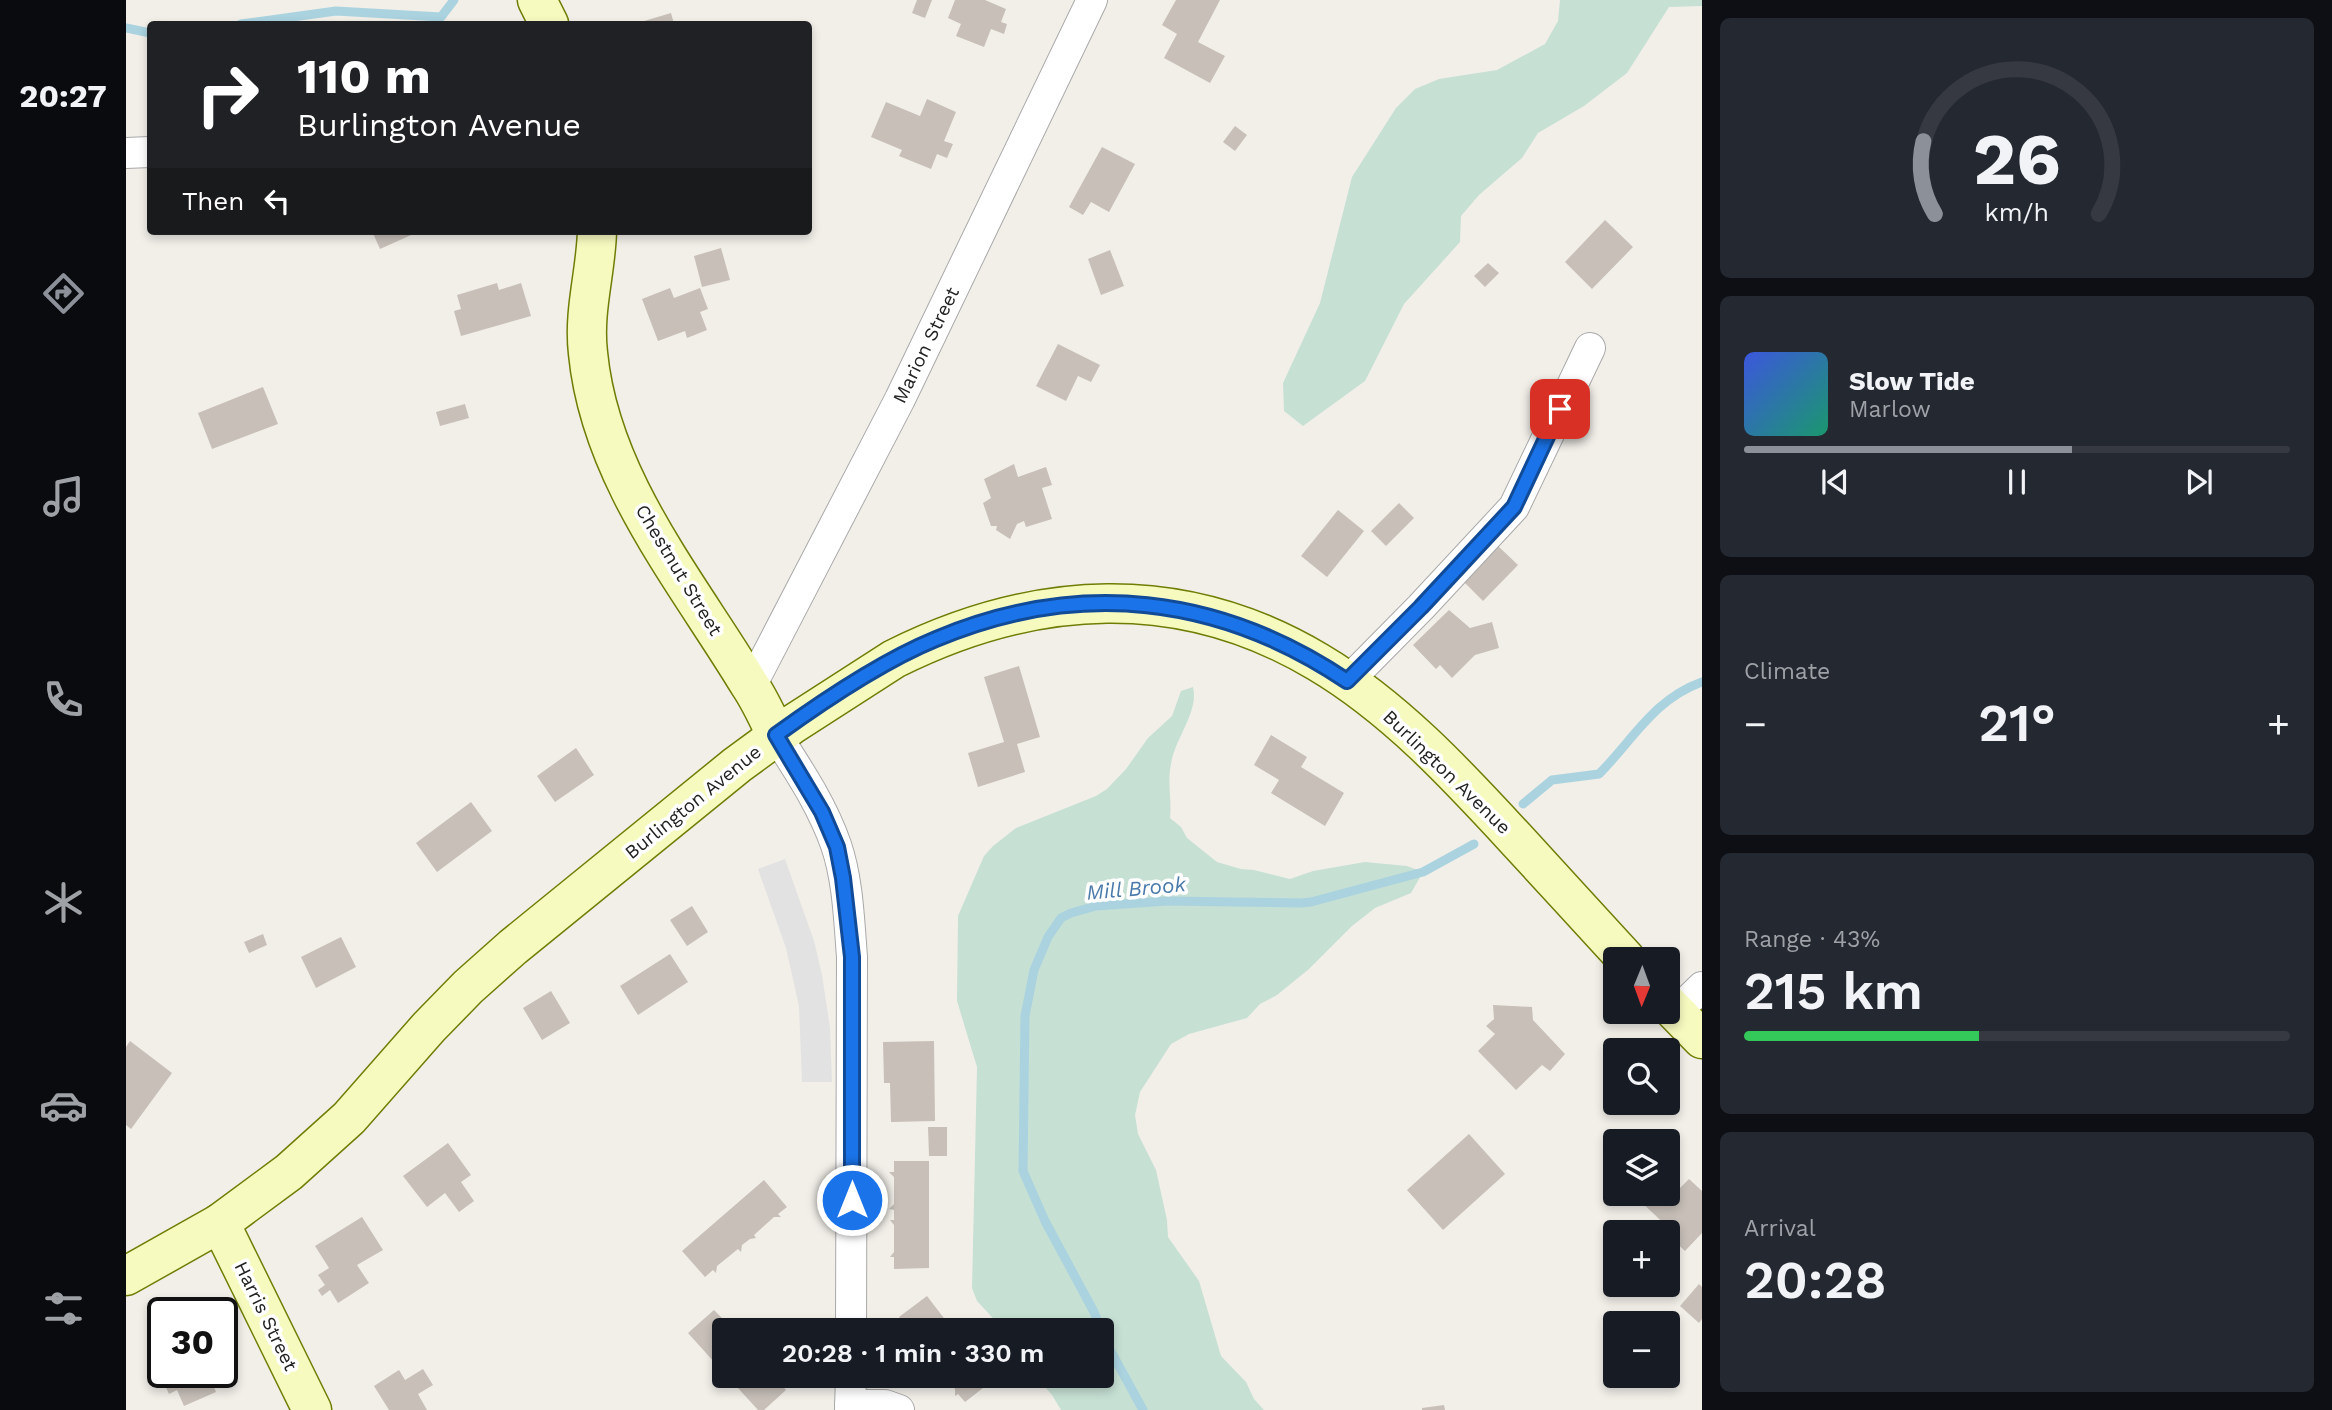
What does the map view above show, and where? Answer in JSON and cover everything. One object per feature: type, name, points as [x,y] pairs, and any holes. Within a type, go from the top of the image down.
[{"type":"main road","name":"Chestnut Street","points":[[597,235],[588,305],[587,349],[595,393],[613,452],[651,530],[751,686],[776,735]]},
{"type":"main road","name":"Burlington Avenue","points":[[126,1276],[220,1223],[289,1172],[365,1101],[429,1027],[468,987],[513,947],[776,735],[894,659],[936,638],[1003,617],[1065,604],[1143,605],[1214,618],[1250,629],[1286,645],[1347,681],[1425,745],[1473,792],[1615,947]]},
{"type":"main road","points":[[1682,1001],[1702,1039]]},
{"type":"main road","name":"Harris Street","points":[[220,1223],[312,1410]]},
{"type":"street","name":"Marion Street","points":[[751,686],[900,399],[1092,0]]},
{"type":"street","points":[[126,153],[147,152]]},
{"type":"street","points":[[1347,681],[1421,607],[1514,507],[1590,348]]},
{"type":"street","points":[[776,735],[822,812],[837,847],[849,914],[852,957],[851,1318]]},
{"type":"street","points":[[851,1397],[899,1410]]},
{"type":"green space","points":[[1560,0],[1702,0],[1702,6],[1669,7],[1627,73],[1584,106],[1538,133],[1522,158],[1479,195],[1461,216],[1460,242],[1404,304],[1365,381],[1303,426],[1284,411],[1283,383],[1320,303],[1352,177],[1396,108],[1415,89],[1439,79],[1497,70],[1545,44],[1558,21]]},
{"type":"green space","points":[[1193,687],[1194,696],[1190,715],[1171,764],[1170,818],[1181,827],[1187,838],[1217,862],[1290,879],[1313,871],[1365,862],[1407,866],[1423,872],[1411,893],[1375,908],[1352,926],[1309,969],[1277,995],[1260,1004],[1247,1018],[1189,1034],[1171,1044],[1140,1092],[1135,1115],[1138,1134],[1156,1170],[1168,1237],[1199,1281],[1221,1356],[1246,1382],[1254,1399],[1264,1410],[1061,1410],[1046,1388],[1114,1388],[1114,1318],[993,1318],[977,1301],[972,1288],[977,1067],[957,1001],[958,916],[984,856],[993,846],[1016,828],[1096,796],[1107,789],[1126,769],[1148,738],[1172,716],[1181,691]]},
{"type":"shaded area","points":[[785,859],[814,941],[822,975],[830,1028],[832,1082],[802,1082],[799,1006],[786,948],[758,869]]},
{"type":"building","points":[[917,0],[932,0],[925,18],[912,13]]},
{"type":"building","points":[[955,0],[985,0],[1006,9],[1001,22],[1007,24],[1004,34],[991,29],[984,47],[956,36],[961,24],[948,18]]},
{"type":"building","points":[[1176,0],[1220,0],[1198,42],[1225,56],[1210,83],[1164,58],[1177,34],[1162,25]]},
{"type":"building","points":[[671,13],[673,21],[644,21]]},
{"type":"building","points":[[927,99],[956,112],[944,141],[953,144],[947,158],[937,154],[931,169],[899,156],[902,150],[871,137],[886,102],[920,116]]},
{"type":"building","points":[[1235,126],[1247,135],[1235,151],[1223,142]]},
{"type":"building","points":[[1102,147],[1135,164],[1109,212],[1091,202],[1083,215],[1069,207]]},
{"type":"building","points":[[1605,220],[1633,247],[1592,289],[1565,262]]},
{"type":"building","points":[[374,235],[411,235],[380,249]]},
{"type":"building","points":[[721,248],[730,280],[702,287],[694,256]]},
{"type":"building","points":[[1110,250],[1124,286],[1101,295],[1088,259]]},
{"type":"building","points":[[1488,263],[1499,273],[1485,287],[1474,276]]},
{"type":"building","points":[[497,283],[499,290],[521,283],[531,316],[461,336],[454,311],[461,309],[457,295]]},
{"type":"building","points":[[670,288],[674,298],[700,288],[708,309],[700,312],[707,330],[687,338],[685,331],[658,341],[642,299]]},
{"type":"building","points":[[1058,344],[1100,365],[1091,382],[1078,376],[1066,401],[1036,386]]},
{"type":"building","points":[[263,387],[278,424],[212,449],[198,413]]},
{"type":"building","points":[[465,404],[469,418],[440,426],[436,412]]},
{"type":"building","points":[[1014,464],[1018,477],[1046,467],[1052,485],[1042,488],[1052,519],[1026,527],[1024,521],[1017,524],[1010,539],[996,530],[997,526],[991,526],[983,503],[991,498],[984,479]]},
{"type":"building","points":[[1399,503],[1414,518],[1386,546],[1371,531]]},
{"type":"building","points":[[1338,510],[1364,531],[1327,577],[1301,556]]},
{"type":"building","points":[[1498,546],[1518,565],[1483,601],[1463,581]]},
{"type":"building","points":[[1449,610],[1470,628],[1492,622],[1499,648],[1475,655],[1452,678],[1440,665],[1436,669],[1413,645]]},
{"type":"building","points":[[1019,666],[1040,737],[1017,744],[1025,772],[978,787],[968,753],[1004,742],[984,677]]},
{"type":"building","points":[[1271,735],[1307,757],[1301,767],[1344,793],[1325,826],[1271,793],[1279,780],[1254,765]]},
{"type":"building","points":[[576,748],[594,775],[555,802],[537,776]]},
{"type":"building","points":[[471,802],[492,831],[437,872],[416,843]]},
{"type":"building","points":[[692,906],[708,932],[687,946],[670,920]]},
{"type":"building","points":[[263,934],[267,945],[249,953],[244,942]]},
{"type":"building","points":[[341,937],[356,967],[316,988],[301,957]]},
{"type":"building","points":[[670,954],[688,982],[638,1015],[620,986]]},
{"type":"building","points":[[551,991],[570,1023],[542,1040],[523,1008]]},
{"type":"building","points":[[1493,1005],[1532,1007],[1533,1020],[1565,1054],[1550,1071],[1542,1065],[1516,1090],[1478,1051],[1495,1034],[1486,1026],[1494,1019]]},
{"type":"building","points":[[130,1041],[172,1073],[131,1129],[126,1125],[126,1047]]},
{"type":"building","points":[[934,1041],[935,1121],[891,1122],[890,1083],[884,1083],[883,1042]]},
{"type":"building","points":[[928,1127],[947,1127],[947,1156],[929,1156]]},
{"type":"building","points":[[1469,1134],[1505,1174],[1443,1230],[1407,1190]]},
{"type":"building","points":[[448,1143],[471,1175],[461,1182],[474,1201],[459,1212],[445,1193],[427,1207],[403,1176]]},
{"type":"building","points":[[894,1161],[929,1161],[929,1268],[894,1269],[894,1257],[890,1257],[894,1252],[894,1225],[890,1220],[894,1220],[894,1210],[889,1209],[894,1204],[894,1177],[889,1172],[894,1172]]},
{"type":"building","points":[[1689,1179],[1702,1191],[1702,1233],[1685,1251],[1680,1246],[1680,1220],[1660,1220],[1645,1206],[1680,1206],[1680,1188]]},
{"type":"building","points":[[764,1180],[787,1207],[778,1214],[781,1217],[774,1217],[754,1235],[756,1238],[742,1245],[741,1252],[738,1249],[717,1266],[716,1273],[713,1270],[705,1277],[682,1251]]},
{"type":"building","points":[[362,1217],[383,1250],[357,1265],[369,1283],[338,1303],[330,1290],[322,1296],[318,1290],[325,1285],[318,1275],[329,1268],[315,1246]]},
{"type":"building","points":[[1699,1284],[1702,1287],[1702,1319],[1699,1323],[1680,1306]]},
{"type":"building","points":[[927,1296],[944,1318],[900,1318]]},
{"type":"building","points":[[714,1310],[722,1318],[712,1318],[712,1360],[688,1333]]},
{"type":"building","points":[[423,1369],[433,1385],[418,1394],[427,1410],[389,1410],[374,1386],[399,1370],[405,1380]]},
{"type":"building","points":[[166,1388],[214,1388],[216,1392],[184,1406],[177,1390],[169,1394]]},
{"type":"building","points":[[738,1388],[786,1390],[764,1410],[758,1410]]},
{"type":"building","points":[[983,1388],[965,1402],[958,1394],[955,1396],[955,1389]]},
{"type":"building","points":[[1444,1405],[1445,1410],[1422,1410],[1422,1408]]},
{"type":"waterway","name":"Mill Brook","points":[[263,21],[336,11],[441,17],[454,0]]},
{"type":"waterway","name":"Mill Brook","points":[[126,28],[147,32]]},
{"type":"waterway","name":"Mill Brook","points":[[1523,804],[1552,780],[1599,774],[1657,710],[1685,689],[1702,682]]},
{"type":"waterway","name":"Mill Brook","points":[[1096,1318],[1045,1221],[1023,1171],[1025,1016],[1034,970],[1048,937],[1061,918],[1096,906],[1167,901],[1311,902],[1423,872],[1474,844]]},
{"type":"waterway","name":"Mill Brook","points":[[1114,1357],[1143,1410]]},
{"type":"route","points":[[852,1200],[852,957],[849,914],[837,847],[806,782],[776,735],[894,659],[936,638],[1028,610],[1065,604],[1143,605],[1214,618],[1250,629],[1286,645],[1347,681],[1421,607],[1514,507],[1560,409]]}]
